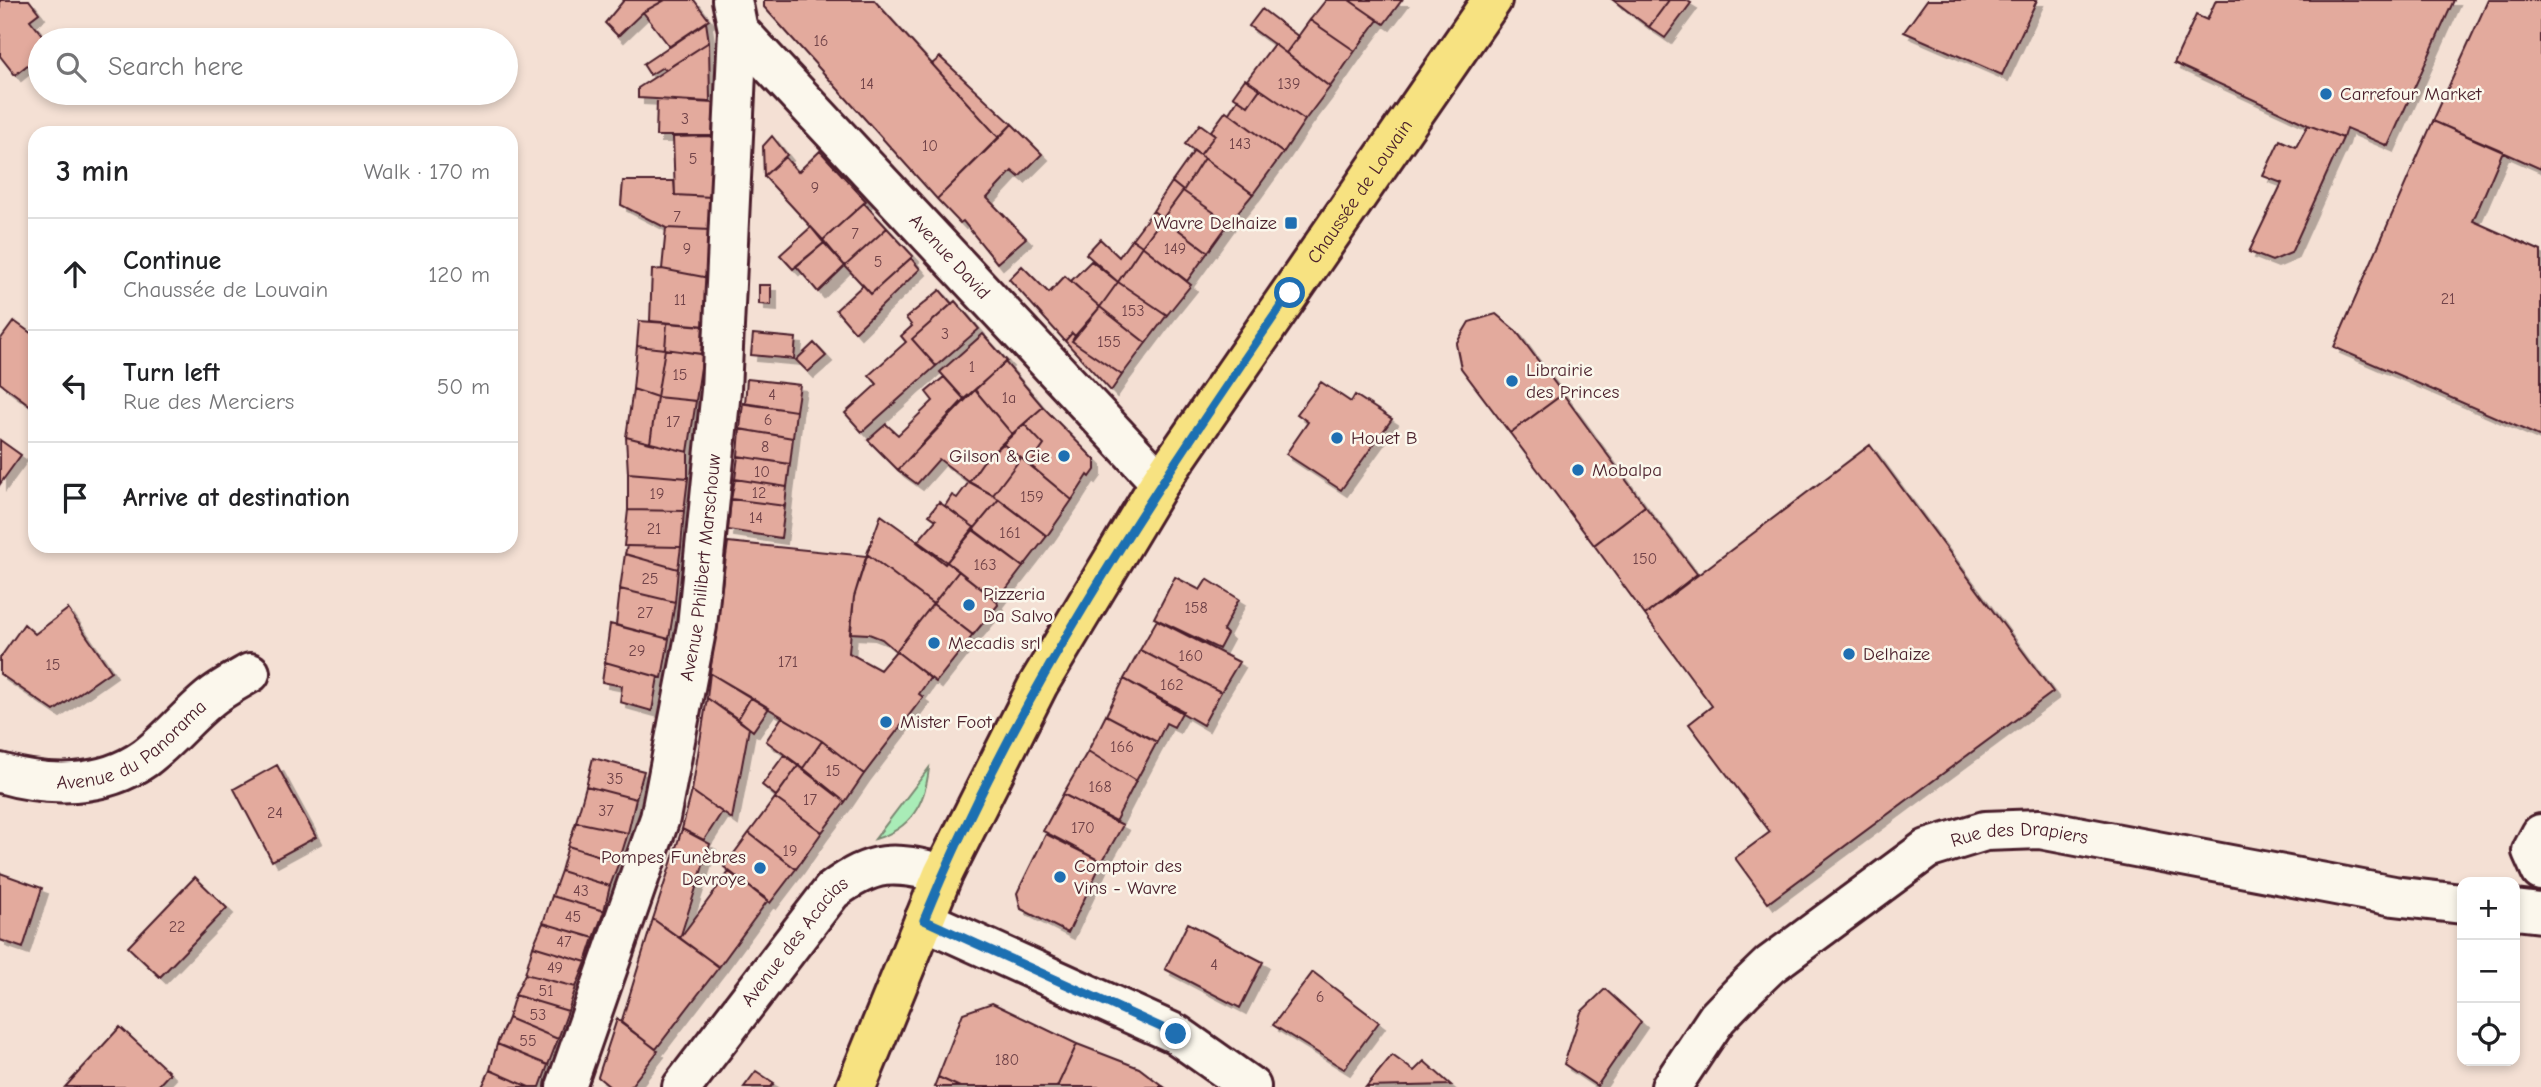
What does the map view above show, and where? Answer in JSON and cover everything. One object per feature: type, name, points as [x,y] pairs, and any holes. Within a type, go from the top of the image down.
[{"type":"main road","name":"Chaussée de Louvain","points":[[856,1087],[943,874],[1038,685],[1160,482],[1492,0]]},
{"type":"street","name":"Avenue David","points":[[735,15],[1160,482]]},
{"type":"street","name":"Avenue Philibert Marschouw","points":[[566,1087],[660,818],[697,626],[721,390],[735,15]]},
{"type":"street","name":"Avenue du Panorama","points":[[0,773],[28,782],[59,783],[93,780],[116,773],[145,758],[210,698],[250,673]]},
{"type":"street","name":"Rue des Drapiers","points":[[1671,1087],[1717,1018],[1770,965],[1927,849],[1985,831],[2040,829],[2394,895],[2457,903]]},
{"type":"street","points":[[2541,834],[2532,851],[2541,871]]},
{"type":"street","name":"Avenue des Acacias","points":[[682,1087],[832,891],[858,872],[901,863],[943,874]]},
{"type":"street","points":[[2520,911],[2541,913]]},
{"type":"street","points":[[924,920],[1176,1034],[1251,1087]]},
{"type":"green space","points":[[929,768],[924,793],[914,813],[898,829],[875,839]]},
{"type":"building","points":[[0,0],[29,0],[39,13],[30,20],[36,28],[28,28],[28,65],[15,75],[0,56]]},
{"type":"building","points":[[624,0],[665,0],[643,12],[618,36],[605,23]]},
{"type":"building","points":[[665,0],[694,0],[709,20],[670,47],[643,12]]},
{"type":"building","points":[[764,0],[874,0],[999,138],[937,199],[764,7]]},
{"type":"building","points":[[1326,0],[1349,0],[1378,20],[1355,51],[1310,20]]},
{"type":"building","points":[[1349,0],[1402,0],[1384,24]]},
{"type":"building","points":[[1613,0],[1669,0],[1649,27]]},
{"type":"building","points":[[1669,0],[1686,0],[1691,3],[1665,38],[1649,27]]},
{"type":"building","points":[[1927,0],[2037,0],[2002,75],[1904,32]]},
{"type":"building","name":"Carrefour Market","points":[[2216,0],[2454,0],[2388,146],[2346,128],[2343,138],[2308,125],[2174,63],[2196,15],[2207,20]]},
{"type":"building","points":[[2488,0],[2541,0],[2541,169],[2433,121]]},
{"type":"building","points":[[1262,9],[1299,37],[1286,53],[1249,26]]},
{"type":"building","points":[[1310,20],[1355,51],[1330,87],[1286,53]]},
{"type":"building","points":[[706,22],[709,42],[665,70],[663,67],[650,75],[643,64]]},
{"type":"building","points":[[709,42],[710,102],[638,98],[638,88]]},
{"type":"building","points":[[1274,44],[1330,87],[1305,120],[1247,80]]},
{"type":"building","points":[[940,57],[1012,124],[999,138],[932,64]]},
{"type":"building","points":[[1245,79],[1260,89],[1248,106],[1233,96]]},
{"type":"building","points":[[1260,89],[1305,120],[1283,153],[1229,113],[1238,99],[1248,106]]},
{"type":"building","points":[[657,100],[714,103],[712,136],[656,136]]},
{"type":"building","points":[[1226,111],[1283,153],[1253,194],[1200,155],[1215,135],[1211,131]]},
{"type":"building","points":[[2433,121],[2503,151],[2473,221],[2541,251],[2541,437],[2334,347]]},
{"type":"building","points":[[1012,124],[1042,154],[1019,177],[1012,171],[987,198],[1026,238],[997,263],[963,221],[960,223],[937,199]]},
{"type":"building","points":[[1200,124],[1215,135],[1200,155],[1185,144]]},
{"type":"building","points":[[2308,125],[2343,138],[2291,253],[2272,261],[2249,252],[2282,183],[2263,176],[2280,140],[2296,147]]},
{"type":"building","points":[[712,136],[712,197],[675,195],[673,137]]},
{"type":"building","points":[[772,136],[787,155],[764,176],[763,146]]},
{"type":"building","points":[[820,151],[866,201],[823,240],[764,176],[785,157],[798,172]]},
{"type":"building","points":[[1194,151],[1204,158],[1183,191],[1172,182]]},
{"type":"building","points":[[1204,158],[1253,194],[1229,223],[1183,191]]},
{"type":"building","points":[[623,181],[674,181],[675,195],[712,197],[711,230],[666,228],[621,205]]},
{"type":"building","points":[[1172,182],[1183,191],[1163,218],[1153,211]]},
{"type":"building","points":[[1183,191],[1229,223],[1208,252],[1163,218]]},
{"type":"building","points":[[864,203],[887,228],[845,266],[823,240]]},
{"type":"building","points":[[1153,211],[1163,218],[1142,246],[1132,239]]},
{"type":"building","points":[[1163,218],[1208,252],[1187,281],[1142,246]]},
{"type":"building","points":[[811,227],[824,243],[793,269],[780,255]]},
{"type":"building","points":[[666,228],[711,230],[709,278],[662,269]]},
{"type":"building","points":[[887,228],[913,256],[871,294],[845,266]]},
{"type":"building","points":[[1100,239],[1119,257],[1132,239],[1142,246],[1118,282],[1086,254]]},
{"type":"building","points":[[824,243],[845,266],[818,292],[796,266]]},
{"type":"building","points":[[1142,246],[1191,285],[1167,315],[1118,282]]},
{"type":"building","points":[[911,258],[920,269],[855,332],[836,310],[863,285],[871,294]]},
{"type":"building","points":[[1091,261],[1118,282],[1100,307],[1071,281]]},
{"type":"building","points":[[1022,266],[1049,293],[1065,276],[1100,307],[1075,336],[1072,333],[1065,341],[1009,279]]},
{"type":"building","points":[[662,269],[709,278],[707,326],[650,321],[652,270]]},
{"type":"building","points":[[1118,282],[1167,315],[1146,343],[1100,307]]},
{"type":"building","points":[[759,285],[771,285],[771,305],[759,304]]},
{"type":"building","points":[[940,290],[952,304],[912,339],[936,366],[862,432],[845,413],[877,384],[869,375],[906,342],[901,336],[912,326],[906,318]]},
{"type":"building","points":[[955,301],[979,329],[936,366],[912,339]]},
{"type":"building","points":[[1100,307],[1146,343],[1122,375],[1072,341]]},
{"type":"building","name":"Librairie des Princes","points":[[1496,314],[1516,331],[1563,394],[1510,433],[1461,368],[1456,344],[1469,322]]},
{"type":"building","points":[[14,321],[28,331],[28,404],[0,383],[0,340]]},
{"type":"building","points":[[639,321],[667,323],[665,349],[637,346]]},
{"type":"building","points":[[667,323],[703,326],[701,354],[665,349]]},
{"type":"building","points":[[1072,333],[1075,336],[1072,341],[1122,375],[1111,391],[1065,341]]},
{"type":"building","points":[[753,334],[796,338],[794,359],[751,355]]},
{"type":"building","points":[[983,334],[1007,361],[964,399],[940,372]]},
{"type":"building","points":[[814,343],[826,356],[808,372],[796,360]]},
{"type":"building","points":[[637,346],[665,349],[657,397],[633,389]]},
{"type":"building","points":[[665,349],[703,354],[696,401],[657,397]]},
{"type":"building","points":[[1005,362],[1043,407],[1012,434],[975,390]]},
{"type":"building","points":[[944,377],[964,399],[898,470],[868,440],[886,424],[898,435],[933,401],[926,392]]},
{"type":"building","points":[[747,379],[800,385],[796,411],[745,404]]},
{"type":"building","name":"Houet B","points":[[1321,382],[1351,402],[1355,395],[1392,419],[1341,490],[1286,454],[1308,422],[1297,414]]},
{"type":"building","points":[[633,389],[657,397],[650,443],[626,437]]},
{"type":"building","points":[[975,390],[1012,434],[983,462],[969,482],[939,459],[917,484],[898,470]]},
{"type":"building","name":"Mobalpa","points":[[1563,394],[1645,506],[1594,545],[1510,433]]},
{"type":"building","points":[[657,397],[696,401],[688,452],[650,443]]},
{"type":"building","points":[[743,403],[796,411],[793,438],[740,429]]},
{"type":"building","name":"Gilson & Cie","points":[[1043,407],[1095,460],[1095,470],[1090,477],[1088,475],[1072,500],[1030,465],[1044,445],[1024,424]]},
{"type":"building","points":[[1024,424],[1044,445],[1030,465],[1003,444]]},
{"type":"building","points":[[740,429],[793,438],[790,464],[738,456]]},
{"type":"building","points":[[626,437],[688,452],[688,478],[628,473]]},
{"type":"building","points":[[0,440],[21,455],[0,484]]},
{"type":"building","points":[[1003,444],[1021,458],[993,495],[969,482],[983,462]]},
{"type":"building","name":"Delhaize","points":[[1870,445],[2053,692],[1768,903],[1735,858],[1770,832],[1689,724],[1712,706],[1645,615]]},
{"type":"building","points":[[738,456],[790,464],[787,487],[735,479]]},
{"type":"building","points":[[1021,458],[1072,500],[1047,536],[993,495]]},
{"type":"building","points":[[628,473],[688,478],[684,511],[628,510]]},
{"type":"building","points":[[735,479],[787,487],[785,506],[731,499]]},
{"type":"building","points":[[969,482],[999,499],[975,528],[945,506],[952,495],[957,498]]},
{"type":"building","points":[[731,499],[785,506],[781,538],[728,530]]},
{"type":"building","points":[[999,499],[1047,536],[1023,567],[973,530]]},
{"type":"building","points":[[939,502],[975,528],[945,564],[917,542],[936,520],[929,515]]},
{"type":"building","points":[[1645,506],[1697,574],[1645,615],[1594,545]]},
{"type":"building","points":[[628,510],[684,511],[681,547],[624,546]]},
{"type":"building","points":[[881,515],[959,571],[933,604],[867,554]]},
{"type":"building","points":[[973,529],[1023,567],[997,601],[947,562]]},
{"type":"building","points":[[728,542],[867,556],[854,597],[849,653],[880,670],[896,651],[930,678],[919,694],[923,697],[864,774],[822,741],[710,673]]},
{"type":"building","points":[[627,546],[681,547],[678,569],[625,554]]},
{"type":"building","points":[[625,554],[678,569],[675,602],[620,589]]},
{"type":"building","points":[[867,554],[933,604],[896,651],[882,639],[869,634],[850,633],[854,597]]},
{"type":"building","points":[[959,571],[997,601],[998,605],[973,635],[933,604]]},
{"type":"building","points":[[1175,577],[1200,590],[1207,579],[1239,599],[1223,630],[1227,634],[1219,649],[1154,618]]},
{"type":"building","points":[[620,589],[675,602],[669,639],[616,625]]},
{"type":"building","name":"Mecadis srl","points":[[933,604],[973,635],[936,682],[896,651]]},
{"type":"building","points":[[68,609],[111,671],[54,711],[0,674],[0,658],[24,624],[35,634]]},
{"type":"building","points":[[1157,620],[1239,662],[1221,692],[1140,650]]},
{"type":"building","points":[[610,624],[669,639],[662,678],[605,662]]},
{"type":"building","points":[[1140,650],[1221,692],[1203,725],[1124,679]]},
{"type":"building","points":[[605,662],[658,677],[652,711],[620,702],[622,686],[602,682]]},
{"type":"building","points":[[710,673],[751,697],[738,719],[707,698]]},
{"type":"building","points":[[1124,679],[1183,711],[1174,727],[1166,723],[1157,742],[1106,715]]},
{"type":"building","points":[[751,697],[769,708],[753,731],[738,719]]},
{"type":"building","points":[[707,698],[749,728],[732,819],[692,791]]},
{"type":"building","points":[[1106,715],[1157,742],[1136,781],[1088,751]]},
{"type":"building","points":[[782,717],[822,741],[803,768],[766,741]]},
{"type":"building","points":[[822,741],[864,774],[845,802],[803,768]]},
{"type":"building","points":[[1088,751],[1136,781],[1115,822],[1063,794]]},
{"type":"building","points":[[784,755],[798,766],[776,796],[762,785]]},
{"type":"building","points":[[593,758],[644,771],[636,799],[586,786]]},
{"type":"building","points":[[277,765],[316,837],[272,861],[234,789]]},
{"type":"building","points":[[798,766],[845,802],[822,832],[775,798]]},
{"type":"building","points":[[586,786],[636,799],[628,833],[576,822]]},
{"type":"building","points":[[692,791],[722,812],[704,840],[682,829]]},
{"type":"building","points":[[1063,794],[1123,825],[1102,862],[1043,831]]},
{"type":"building","points":[[775,798],[822,832],[796,869],[749,833]]},
{"type":"building","points":[[576,822],[628,833],[619,862],[568,846]]},
{"type":"building","points":[[682,829],[710,844],[680,938],[653,919]]},
{"type":"building","name":"Pompes Funèbres Devroye","points":[[749,833],[796,869],[770,903],[724,867]]},
{"type":"building","name":"Comptoir des Vins - Wavre","points":[[1046,834],[1102,862],[1068,933],[1021,909],[1017,893]]},
{"type":"building","points":[[568,846],[619,862],[610,886],[561,871]]},
{"type":"building","points":[[561,871],[610,886],[604,911],[552,896]]},
{"type":"building","points":[[729,872],[768,900],[719,967],[680,938]]},
{"type":"building","points":[[0,873],[42,888],[23,948],[0,940]]},
{"type":"building","points":[[195,877],[227,908],[160,977],[128,947]]},
{"type":"building","points":[[552,896],[604,911],[594,938],[543,923]]},
{"type":"building","points":[[653,919],[719,967],[656,1049],[621,1023]]},
{"type":"building","points":[[543,923],[594,938],[586,962],[533,946]]},
{"type":"building","points":[[1188,923],[1263,962],[1240,1008],[1165,969]]},
{"type":"building","points":[[533,946],[586,962],[576,987],[525,974]]},
{"type":"building","points":[[1313,972],[1379,1022],[1344,1069],[1273,1025]]},
{"type":"building","points":[[525,974],[576,987],[568,1011],[515,995]]},
{"type":"building","points":[[1605,989],[1641,1022],[1597,1086],[1564,1064],[1581,1012]]},
{"type":"building","points":[[515,995],[568,1011],[558,1039],[508,1018]]},
{"type":"building","points":[[992,1003],[1077,1044],[1057,1087],[960,1087],[938,1077],[963,1013]]},
{"type":"building","points":[[508,1018],[558,1039],[548,1065],[497,1044]]},
{"type":"building","points":[[617,1019],[658,1051],[630,1087],[610,1087],[598,1077]]},
{"type":"building","points":[[120,1027],[170,1073],[157,1087],[65,1087]]},
{"type":"building","points":[[497,1044],[548,1065],[540,1087],[529,1087],[490,1070]]},
{"type":"building","points":[[1077,1044],[1139,1068],[1164,1087],[1057,1087]]},
{"type":"building","points":[[1392,1055],[1414,1071],[1424,1061],[1451,1085],[1366,1087]]},
{"type":"building","points":[[490,1070],[529,1087],[482,1087]]},
{"type":"building","points":[[756,1071],[774,1083],[771,1087],[744,1087]]},
{"type":"building","points":[[938,1077],[960,1087],[934,1087]]},
{"type":"place","name":"Carrefour Market","points":[[2326,94]]},
{"type":"place","name":"Wavre Delhaize","points":[[1291,223]]},
{"type":"place","name":"Librairie des Princes","points":[[1512,381]]},
{"type":"place","name":"Houet B","points":[[1337,438]]},
{"type":"place","name":"Gilson & Cie","points":[[1064,456]]},
{"type":"place","name":"Mobalpa","points":[[1578,470]]},
{"type":"place","name":"Pizzeria Da Salvo","points":[[969,605]]},
{"type":"place","name":"Mecadis srl","points":[[934,643]]},
{"type":"place","name":"Delhaize","points":[[1849,654]]},
{"type":"place","name":"Mister Foot","points":[[886,722]]},
{"type":"place","name":"Pompes Funèbres Devroye","points":[[760,868]]},
{"type":"place","name":"Comptoir des Vins - Wavre","points":[[1060,877]]},
{"type":"route","points":[[1176,1034],[924,920],[943,874],[1038,685],[1160,482],[1290,293]]}]
